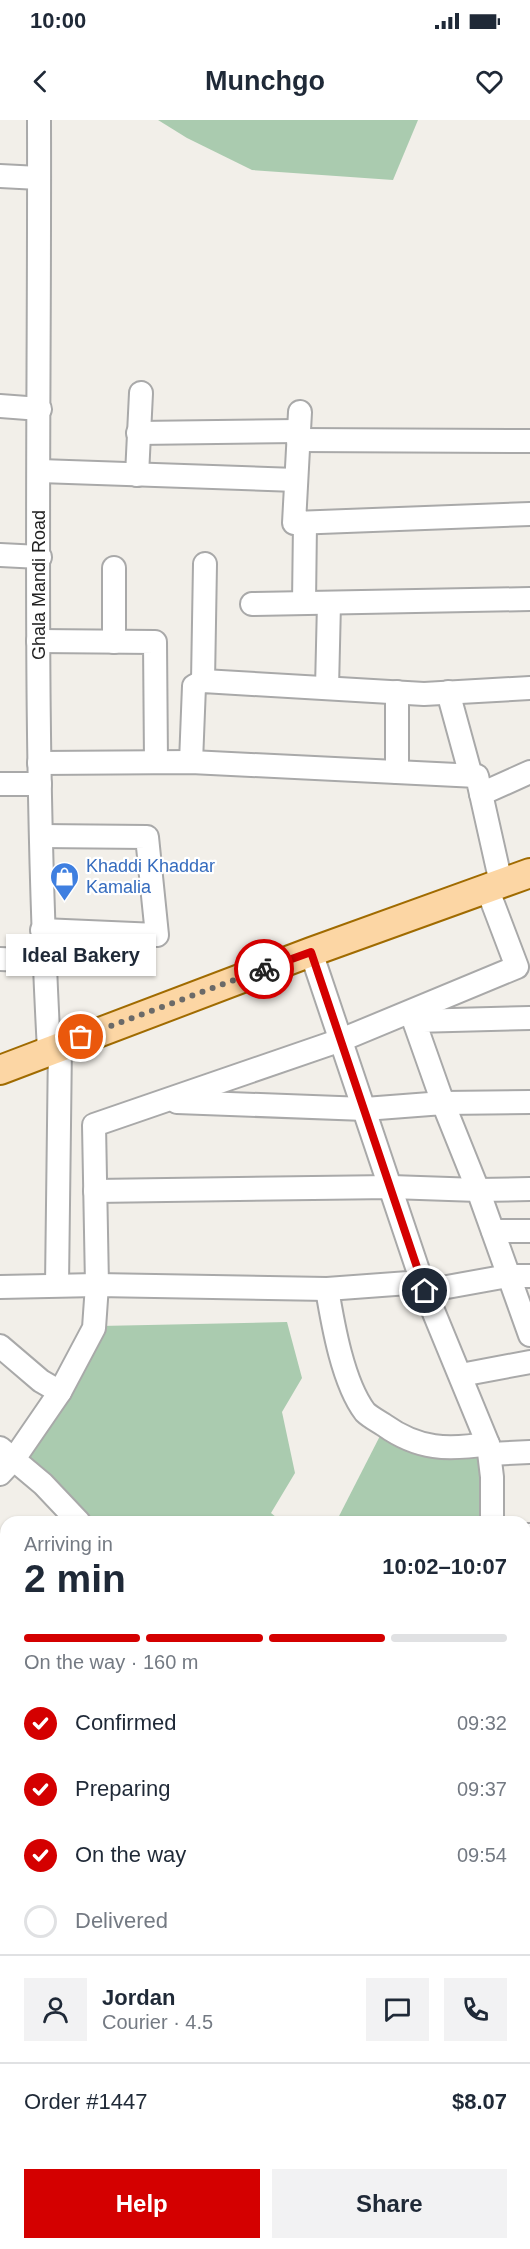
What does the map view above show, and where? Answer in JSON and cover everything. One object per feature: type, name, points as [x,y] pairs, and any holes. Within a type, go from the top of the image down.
[{"type":"main road","points":[[0,1070],[54,1047],[530,873]]},
{"type":"street","name":"Ghala Mandi Road","points":[[39,120],[40,556],[38,640],[42,930],[54,1047],[57,1286]]},
{"type":"street","points":[[0,176],[39,178]]},
{"type":"street","points":[[137,476],[141,393]]},
{"type":"street","points":[[0,406],[40,409]]},
{"type":"street","points":[[138,433],[299,428],[530,441]]},
{"type":"street","points":[[299,428],[294,523],[530,514]]},
{"type":"street","points":[[40,471],[296,480]]},
{"type":"street","points":[[304,603],[305,523]]},
{"type":"street","points":[[0,555],[40,556]]},
{"type":"street","points":[[203,681],[205,564]]},
{"type":"street","points":[[114,568],[114,642]]},
{"type":"street","points":[[252,604],[530,599]]},
{"type":"street","points":[[327,688],[329,603]]},
{"type":"street","points":[[38,640],[154,642],[156,762]]},
{"type":"street","points":[[191,762],[194,686],[203,681],[397,692],[530,688]]},
{"type":"street","points":[[397,692],[397,772]]},
{"type":"street","points":[[73,1516],[43,1484],[5,1461],[60,1392],[94,1328],[97,1285],[94,1125],[412,1016],[517,967],[494,886],[476,785],[448,692]]},
{"type":"street","points":[[0,784],[40,774],[156,762],[397,772],[476,785],[530,772]]},
{"type":"street","points":[[41,836],[147,837],[157,935],[42,930]]},
{"type":"street","points":[[311,952],[424,1287],[489,1449],[492,1516]]},
{"type":"street","points":[[0,959],[44,961]]},
{"type":"street","points":[[412,1016],[530,1018]]},
{"type":"street","points":[[412,1016],[493,1231],[519,1276],[530,1335]]},
{"type":"street","points":[[163,1101],[365,1109],[443,1103],[530,1102]]},
{"type":"street","points":[[96,1191],[391,1187],[530,1190]]},
{"type":"street","points":[[493,1231],[530,1231]]},
{"type":"street","points":[[0,1287],[97,1285],[327,1290],[424,1287],[519,1276]]},
{"type":"street","points":[[327,1290],[334,1330],[347,1374],[365,1412],[394,1433],[432,1448],[530,1452]]},
{"type":"street","points":[[0,1346],[41,1382],[60,1392]]},
{"type":"street","points":[[460,1375],[530,1362]]},
{"type":"green space","points":[[158,120],[418,120],[393,180],[252,170],[187,138]]},
{"type":"green space","points":[[287,1322],[302,1378],[282,1412],[295,1473],[271,1513],[275,1516],[84,1516],[22,1457],[100,1326]]},
{"type":"green space","points":[[382,1432],[477,1453],[481,1482],[479,1516],[339,1516]]},
{"type":"way so far","points":[[81,1037],[264,969]]},
{"type":"place","name":"Khaddi Khaddar Kamalia","points":[[65,902]]},
{"type":"place","name":"Ideal Bakery","points":[[81,1037]]},
{"type":"route","points":[[264,969],[311,952],[425,1291]]}]
